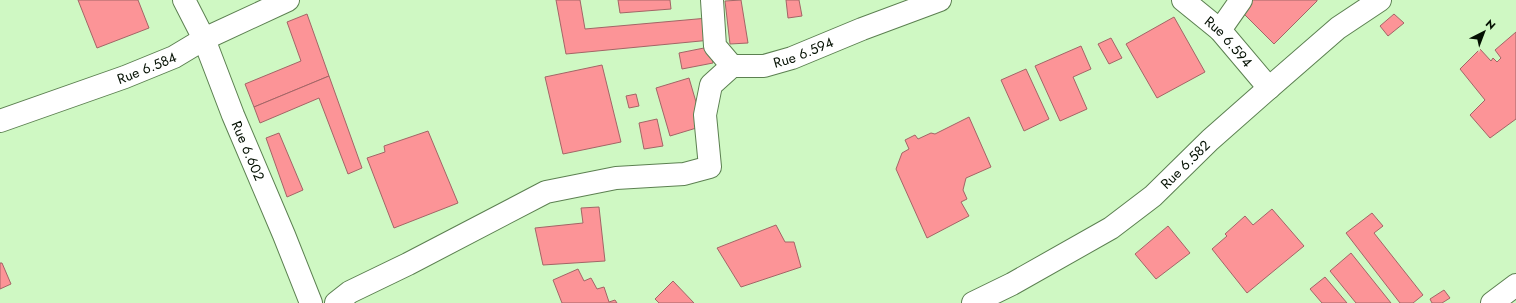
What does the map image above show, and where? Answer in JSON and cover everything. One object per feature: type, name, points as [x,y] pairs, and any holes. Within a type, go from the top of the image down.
[{"type":"street","name":"Rue 6.602","points":[[184,0],[204,39],[233,115],[311,303]]},
{"type":"street","name":"Rue 6.584","points":[[0,121],[110,82],[174,57],[204,39],[288,0]]},
{"type":"street","points":[[336,303],[350,292],[408,264],[546,192],[616,178],[684,174],[710,166],[705,115],[711,85],[732,66],[715,46],[712,0]]},
{"type":"street","name":"Rue 6.594","points":[[732,66],[764,66],[792,58],[862,28],[940,0]]},
{"type":"street","name":"Rue 6.594","points":[[1184,0],[1220,30],[1269,88]]},
{"type":"street","points":[[1220,30],[1241,0]]},
{"type":"street","name":"Rue 6.582","points":[[973,303],[1012,284],[1111,228],[1154,196],[1210,140],[1338,28],[1380,0]]},
{"type":"street","points":[[1492,303],[1516,285]]},
{"type":"building","points":[[78,0],[138,0],[149,28],[97,48]]},
{"type":"building","points":[[556,0],[580,0],[585,29],[708,18],[711,40],[566,54]]},
{"type":"building","points":[[618,0],[670,0],[671,9],[620,13]]},
{"type":"building","points":[[741,0],[748,43],[730,44],[725,1]]},
{"type":"building","points":[[786,0],[799,0],[802,16],[788,18]]},
{"type":"building","points":[[1252,0],[1317,1],[1274,44],[1241,11]]},
{"type":"building","points":[[307,14],[329,76],[254,107],[245,84],[301,61],[287,22]]},
{"type":"building","points":[[1394,14],[1404,23],[1388,36],[1380,26]]},
{"type":"building","points":[[1174,17],[1205,72],[1157,98],[1126,44]]},
{"type":"building","points":[[1516,32],[1516,119],[1490,138],[1470,115],[1485,100],[1460,69],[1480,49],[1491,61],[1493,58],[1497,62],[1501,58],[1495,50]]},
{"type":"building","points":[[1111,38],[1122,58],[1109,64],[1098,44]]},
{"type":"building","points":[[1081,46],[1091,69],[1073,77],[1087,109],[1060,121],[1035,66]]},
{"type":"building","points":[[709,47],[713,63],[682,69],[679,53]]},
{"type":"building","points":[[602,65],[621,142],[563,154],[545,77]]},
{"type":"building","points":[[1026,69],[1049,119],[1024,131],[1001,80]]},
{"type":"building","points":[[329,76],[362,168],[348,174],[319,98],[260,123],[254,107]]},
{"type":"building","points":[[689,78],[703,126],[670,136],[656,88]]},
{"type":"building","points":[[636,94],[639,106],[629,108],[626,96]]},
{"type":"building","points":[[969,117],[991,167],[966,178],[963,190],[967,199],[961,202],[969,216],[927,238],[896,169],[902,153],[909,149],[905,140],[915,135],[918,139],[931,133],[935,134]]},
{"type":"building","points":[[657,119],[663,146],[644,149],[639,123]]},
{"type":"building","points":[[428,131],[458,203],[394,228],[367,158],[385,152],[384,146]]},
{"type":"building","points":[[279,133],[303,190],[287,197],[266,138]]},
{"type":"building","points":[[599,207],[605,261],[543,265],[535,228],[583,223],[581,208]]},
{"type":"building","points":[[1272,209],[1304,246],[1247,293],[1212,249],[1227,236],[1225,234],[1245,216],[1253,225]]},
{"type":"building","points":[[1372,213],[1383,226],[1374,233],[1423,295],[1413,303],[1400,303],[1346,233]]},
{"type":"building","points":[[776,225],[785,242],[794,242],[801,267],[741,287],[717,248]]},
{"type":"building","points":[[1168,226],[1190,253],[1156,279],[1135,254]]},
{"type":"building","points":[[1351,253],[1391,303],[1356,303],[1330,271]]},
{"type":"building","points":[[0,263],[2,263],[11,284],[0,289]]},
{"type":"building","points":[[578,269],[584,281],[591,278],[597,289],[604,287],[609,302],[615,300],[617,303],[562,303],[553,280]]},
{"type":"building","points":[[1325,277],[1347,303],[1322,303],[1310,289]]},
{"type":"building","points":[[673,281],[694,303],[659,303],[655,299]]},
{"type":"building","points":[[1444,290],[1450,298],[1442,303],[1432,303],[1430,299]]}]
